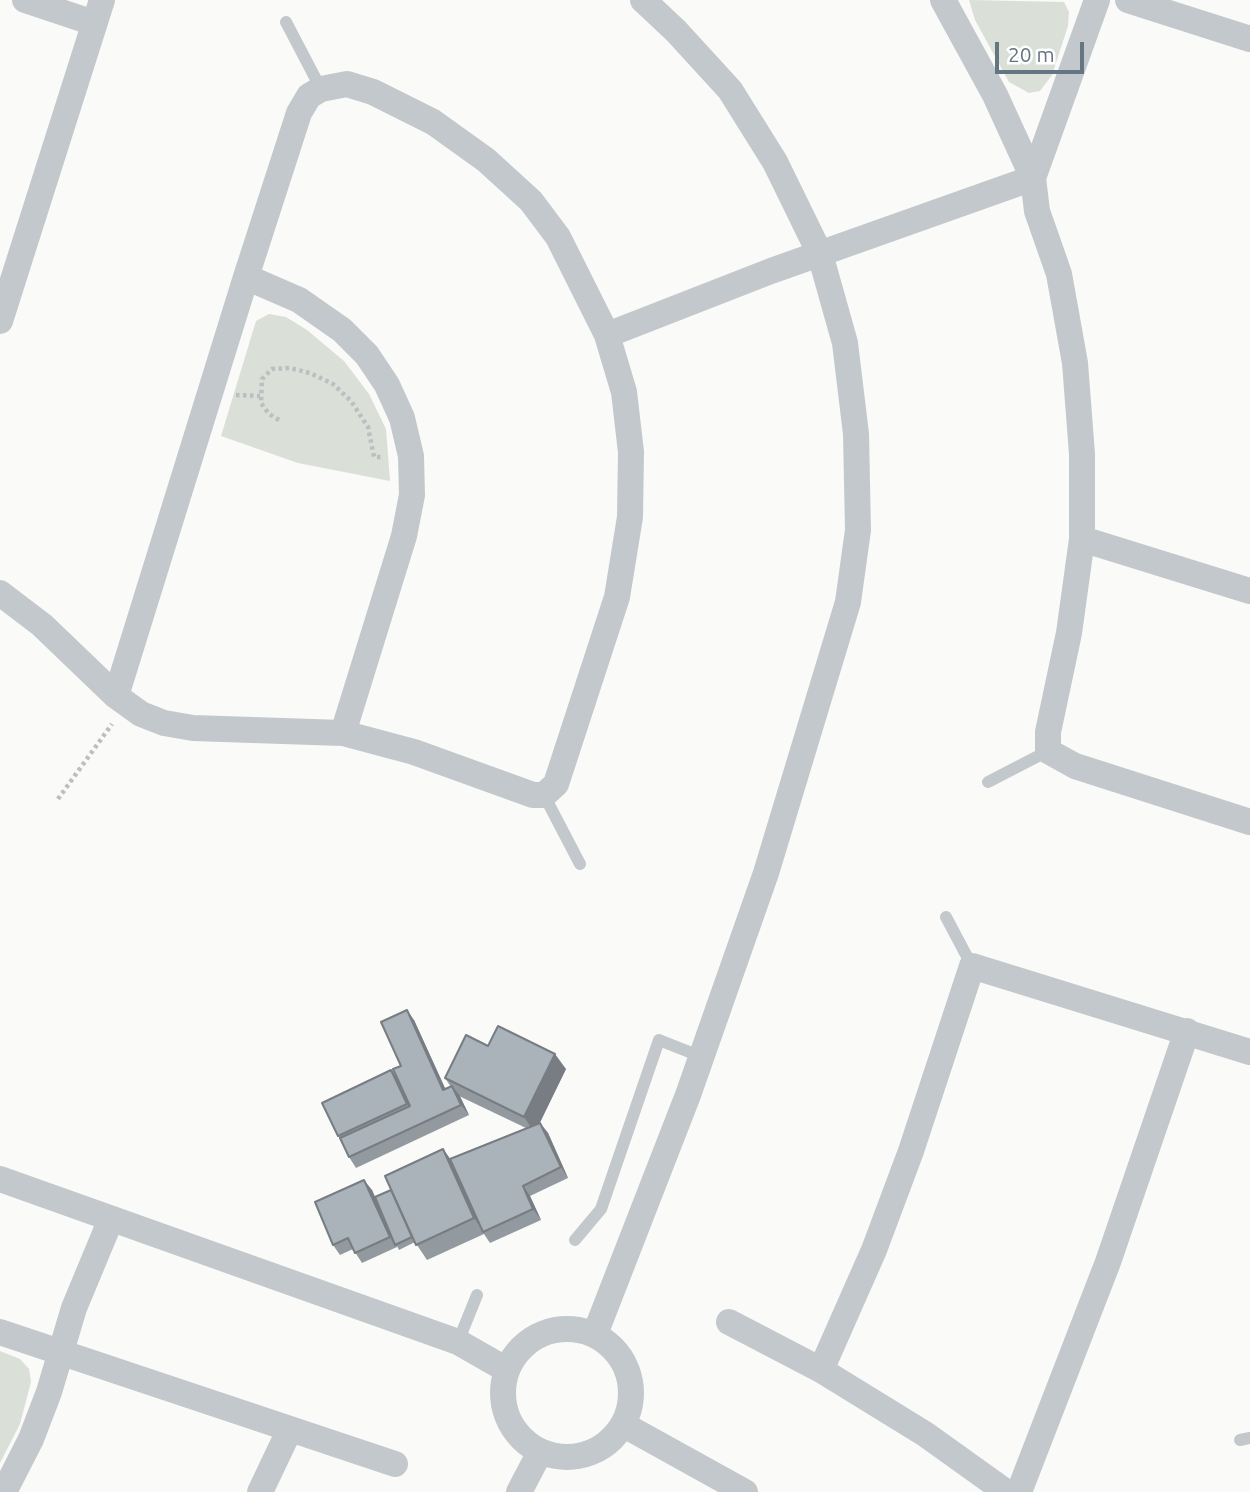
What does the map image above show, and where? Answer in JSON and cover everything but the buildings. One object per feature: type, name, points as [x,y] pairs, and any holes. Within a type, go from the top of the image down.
[{"type":"street","points":[[0,321],[98,11],[25,0]]},
{"type":"street","points":[[595,1334],[702,1057],[766,873],[848,601],[858,530],[856,434],[845,343],[821,254],[775,162],[730,90],[676,31],[643,0]]},
{"type":"street","points":[[943,0],[995,94],[1033,178],[1037,211],[1059,275],[1075,363],[1083,454],[1082,539],[1069,633],[1048,732],[1048,751],[1075,766],[1250,821]]},
{"type":"street","points":[[1033,178],[1097,0]]},
{"type":"street","points":[[1128,0],[1250,39]]},
{"type":"street","points":[[0,593],[42,625],[121,700],[141,714],[164,723],[192,728],[343,733],[414,752],[533,795],[544,794],[556,784],[617,597],[631,517],[631,452],[624,392],[607,335],[558,237],[531,201],[486,160],[433,122],[373,92],[347,84],[321,89],[309,96],[299,113],[246,277],[121,700]]},
{"type":"street","points":[[607,335],[1033,178]]},
{"type":"street","points":[[246,277],[299,300],[342,330],[367,355],[387,385],[401,418],[411,456],[412,495],[404,536],[343,733]]},
{"type":"street","points":[[1082,539],[1250,591]]},
{"type":"street","points":[[821,1370],[874,1250],[911,1151],[972,966],[1250,1052]]},
{"type":"street","points":[[1018,1492],[1108,1262],[1187,1031]]},
{"type":"street","points":[[0,1179],[295,1281],[458,1342],[507,1370]]},
{"type":"street","points":[[4,1492],[31,1438],[75,1308],[111,1219]]},
{"type":"street","points":[[729,1322],[821,1370],[925,1434],[1006,1492]]},
{"type":"street","points":[[563,1328],[595,1334],[619,1354],[627,1368],[631,1399],[624,1424],[610,1441],[583,1456],[567,1458],[540,1452],[524,1442],[507,1416],[503,1385],[507,1370],[522,1346],[548,1331],[563,1328]]},
{"type":"street","points":[[0,1332],[289,1431],[395,1464]]},
{"type":"street","points":[[624,1424],[745,1492]]},
{"type":"street","points":[[260,1492],[289,1431]]},
{"type":"street","points":[[519,1492],[540,1452]]},
{"type":"lane","points":[[286,22],[321,89]]},
{"type":"lane","points":[[988,782],[1048,751]]},
{"type":"lane","points":[[544,794],[580,864]]},
{"type":"lane","points":[[946,917],[972,966]]},
{"type":"lane","points":[[575,1240],[601,1209],[659,1040],[702,1057]]},
{"type":"lane","points":[[458,1342],[477,1294]]},
{"type":"path","points":[[279,421],[269,414],[261,403],[262,379],[272,369],[290,368],[310,373],[332,384],[351,401],[369,427],[374,457],[411,456]]},
{"type":"path","points":[[58,799],[121,700]]},
{"type":"shaded area","points":[[969,0],[1064,2],[1069,12],[1068,26],[1052,75],[1040,91],[1029,93],[1009,82],[975,20]]},
{"type":"shaded area","points":[[269,314],[286,317],[307,330],[344,361],[369,394],[386,429],[390,481],[298,463],[221,436],[256,321]]},
{"type":"shaded area","points":[[0,1351],[20,1359],[29,1369],[31,1382],[20,1424],[0,1463]]}]
